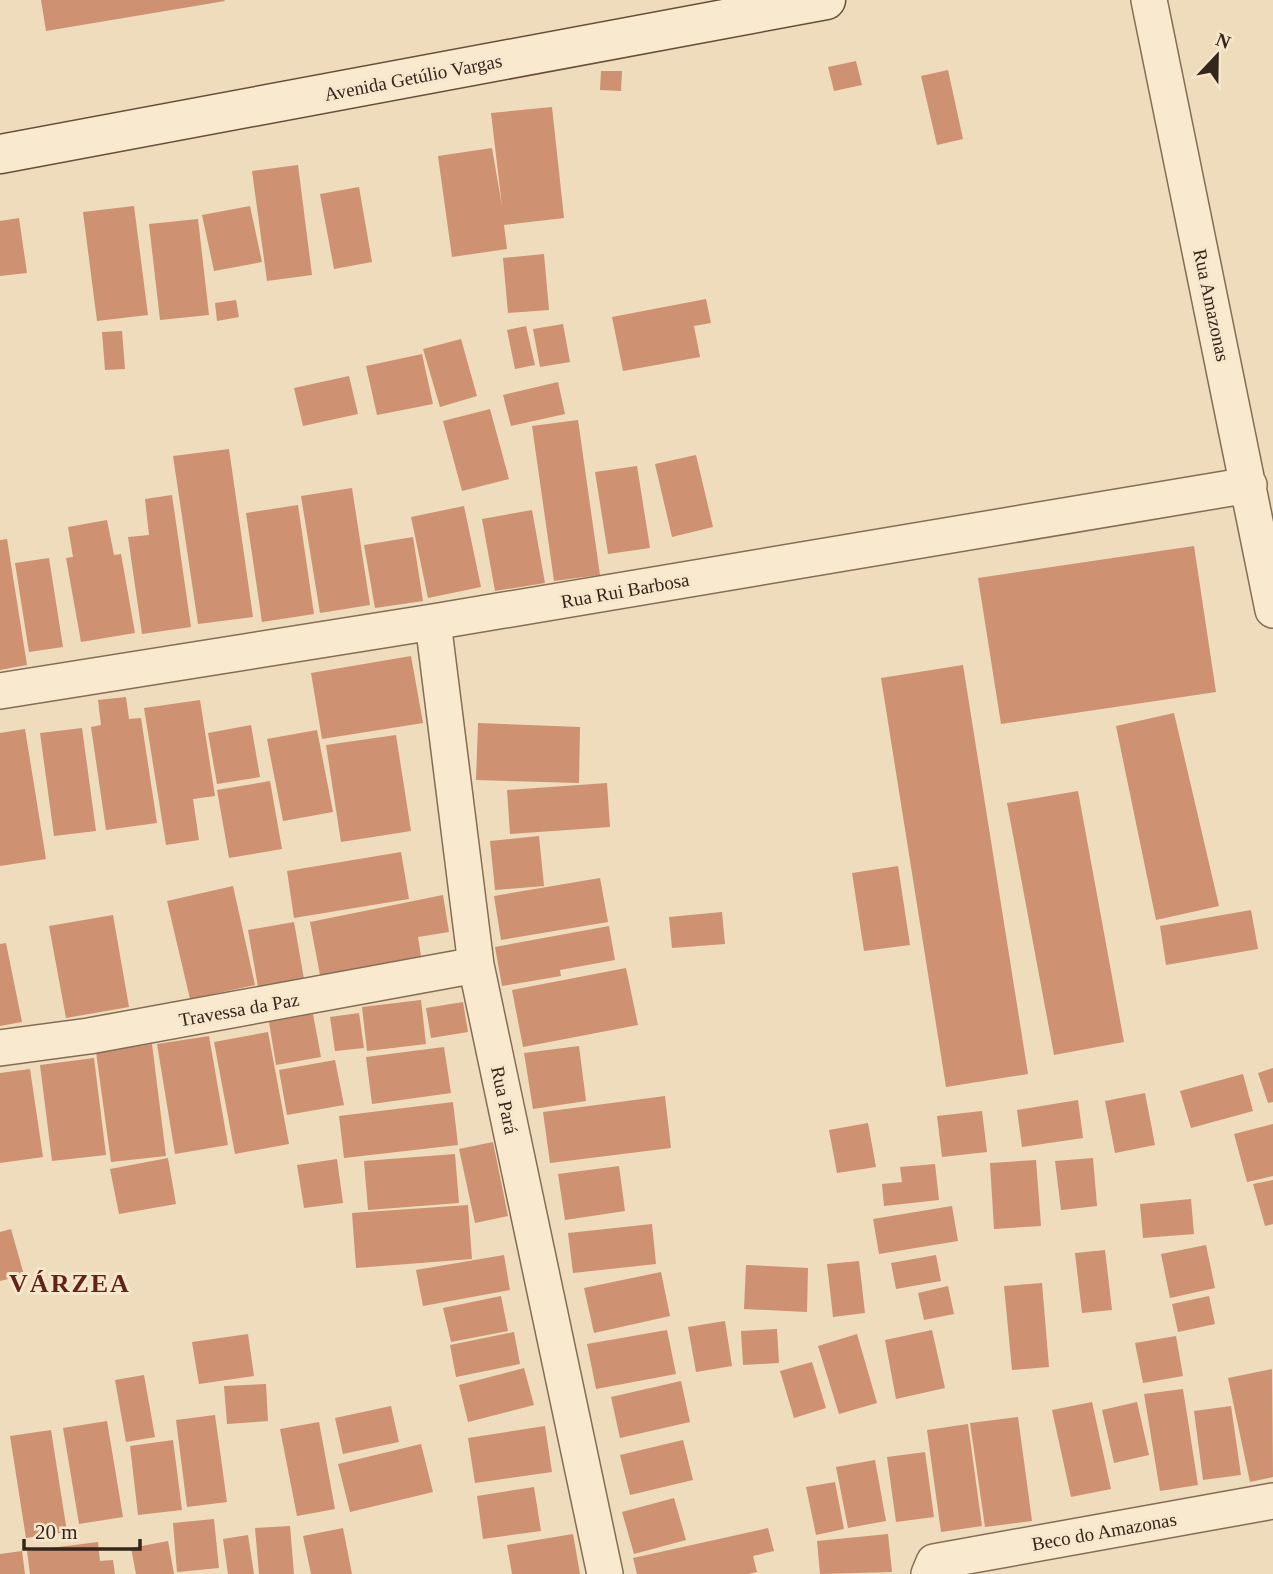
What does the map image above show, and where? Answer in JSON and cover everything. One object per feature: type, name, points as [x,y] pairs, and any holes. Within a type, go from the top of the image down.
[{"type":"street","name":"Avenida Getúlio Vargas","points":[[0,154],[826,0]]},
{"type":"street","name":"Rua Amazonas","points":[[1149,0],[1273,610]]},
{"type":"street","name":"Rua Rui Barbosa","points":[[0,691],[433,622],[1249,485]]},
{"type":"street","name":"Rua Pará","points":[[433,622],[476,965],[605,1574]]},
{"type":"street","name":"Travessa da Paz","points":[[0,1048],[89,1036],[476,965]]},
{"type":"street","name":"Beco do Amazonas","points":[[931,1568],[1273,1501]]},
{"type":"building","points":[[41,0],[224,0],[225,1],[46,31]]},
{"type":"building","points":[[856,61],[862,85],[834,91],[828,67]]},
{"type":"building","points":[[948,70],[963,139],[937,145],[921,76]]},
{"type":"building","points":[[601,71],[622,71],[621,91],[600,90]]},
{"type":"building","points":[[552,107],[564,218],[504,225],[507,249],[452,257],[438,156],[492,148],[502,206],[491,113]]},
{"type":"building","points":[[298,165],[312,275],[267,281],[252,171]]},
{"type":"building","points":[[359,187],[372,262],[334,269],[320,194]]},
{"type":"building","points":[[134,206],[148,315],[97,321],[83,212]]},
{"type":"building","points":[[250,206],[262,262],[214,271],[202,215]]},
{"type":"building","points":[[19,218],[27,273],[0,276],[0,221]]},
{"type":"building","points":[[198,219],[209,315],[160,320],[149,224]]},
{"type":"building","points":[[544,254],[549,310],[508,313],[503,258]]},
{"type":"building","points":[[706,299],[711,323],[694,326],[700,357],[623,371],[612,317]]},
{"type":"building","points":[[236,300],[239,317],[217,321],[215,303]]},
{"type":"building","points":[[563,324],[570,362],[540,367],[533,329]]},
{"type":"building","points":[[526,326],[535,365],[515,369],[507,330]]},
{"type":"building","points":[[122,331],[125,369],[105,370],[102,332]]},
{"type":"building","points":[[461,339],[477,396],[440,407],[423,349]]},
{"type":"building","points":[[422,354],[433,404],[377,415],[366,366]]},
{"type":"building","points":[[349,376],[358,414],[303,426],[294,388]]},
{"type":"building","points":[[558,382],[565,414],[511,426],[503,395]]},
{"type":"building","points":[[490,409],[509,479],[462,491],[443,421]]},
{"type":"building","points":[[578,420],[600,575],[554,581],[532,426]]},
{"type":"building","points":[[229,449],[253,617],[198,624],[173,456]]},
{"type":"building","points":[[696,455],[713,527],[672,537],[655,464]]},
{"type":"building","points":[[637,466],[650,548],[608,554],[595,472]]},
{"type":"building","points":[[352,488],[370,605],[320,613],[301,496]]},
{"type":"building","points":[[172,495],[191,627],[142,634],[128,537],[149,535],[145,499]]},
{"type":"building","points":[[298,505],[314,614],[262,622],[246,513]]},
{"type":"building","points":[[464,506],[481,587],[428,598],[411,517]]},
{"type":"building","points":[[532,510],[545,583],[495,591],[482,519]]},
{"type":"building","points":[[107,520],[114,555],[121,554],[135,633],[81,642],[66,558],[73,557],[68,527]]},
{"type":"building","points":[[413,537],[423,601],[375,608],[364,545]]},
{"type":"building","points":[[7,539],[27,665],[0,670],[0,540]]},
{"type":"building","points":[[1194,546],[1216,692],[1001,724],[978,578]]},
{"type":"building","points":[[49,558],[63,647],[29,652],[15,563]]},
{"type":"building","points":[[411,656],[423,723],[322,739],[311,673]]},
{"type":"building","points":[[963,665],[1028,1074],[946,1087],[881,678]]},
{"type":"building","points":[[126,697],[129,719],[141,718],[157,823],[106,830],[91,727],[101,725],[98,700]]},
{"type":"building","points":[[200,700],[215,796],[193,799],[199,840],[166,845],[144,708]]},
{"type":"building","points":[[1174,713],[1219,906],[1156,920],[1116,726]]},
{"type":"building","points":[[478,723],[580,727],[579,783],[476,780]]},
{"type":"building","points":[[251,725],[260,777],[217,784],[208,733]]},
{"type":"building","points":[[82,728],[96,831],[54,836],[40,733]]},
{"type":"building","points":[[25,729],[46,859],[0,866],[0,733]]},
{"type":"building","points":[[317,730],[333,812],[283,821],[267,739]]},
{"type":"building","points":[[396,735],[411,831],[341,842],[326,745]]},
{"type":"building","points":[[270,781],[282,849],[229,858],[217,790]]},
{"type":"building","points":[[607,783],[610,827],[510,834],[507,790]]},
{"type":"building","points":[[1078,791],[1124,1042],[1054,1055],[1007,803]]},
{"type":"building","points":[[539,836],[544,886],[495,890],[490,841]]},
{"type":"building","points":[[401,852],[409,899],[294,918],[287,871]]},
{"type":"building","points":[[898,866],[910,945],[864,951],[852,873]]},
{"type":"building","points":[[600,878],[608,922],[501,940],[494,896]]},
{"type":"building","points":[[233,886],[255,985],[190,999],[167,901]]},
{"type":"building","points":[[443,895],[449,932],[418,937],[421,956],[320,975],[310,922]]},
{"type":"building","points":[[1251,910],[1258,949],[1166,965],[1160,926]]},
{"type":"building","points":[[722,912],[725,944],[672,948],[669,917]]},
{"type":"building","points":[[113,915],[129,1007],[66,1018],[49,926]]},
{"type":"building","points":[[294,922],[304,979],[258,987],[248,930]]},
{"type":"building","points":[[609,926],[615,960],[560,970],[561,976],[502,986],[495,947]]},
{"type":"building","points":[[6,943],[22,1022],[0,1026],[0,944]]},
{"type":"building","points":[[626,968],[638,1025],[523,1047],[512,990]]},
{"type":"building","points":[[421,1000],[426,1044],[367,1051],[362,1007]]},
{"type":"building","points":[[463,1002],[468,1032],[431,1038],[426,1008]]},
{"type":"building","points":[[359,1013],[364,1048],[335,1051],[330,1017]]},
{"type":"building","points":[[313,1014],[321,1057],[276,1065],[269,1022]]},
{"type":"building","points":[[268,1032],[289,1144],[235,1154],[214,1042]]},
{"type":"building","points":[[209,1036],[228,1145],[175,1154],[157,1044]]},
{"type":"building","points":[[152,1044],[166,1156],[111,1162],[96,1052]]},
{"type":"building","points":[[579,1046],[586,1101],[533,1109],[524,1053]]},
{"type":"building","points":[[444,1047],[451,1093],[372,1104],[366,1057]]},
{"type":"building","points":[[94,1058],[106,1155],[52,1161],[40,1065]]},
{"type":"building","points":[[335,1060],[344,1105],[287,1115],[279,1070]]},
{"type":"building","points":[[1273,1068],[1273,1102],[1268,1103],[1258,1073]]},
{"type":"building","points":[[30,1069],[43,1157],[0,1163],[0,1073]]},
{"type":"building","points":[[1243,1074],[1253,1111],[1191,1128],[1180,1091]]},
{"type":"building","points":[[1145,1093],[1155,1145],[1115,1153],[1105,1101]]},
{"type":"building","points":[[665,1096],[671,1148],[550,1163],[543,1112]]},
{"type":"building","points":[[1078,1100],[1083,1138],[1022,1147],[1017,1110]]},
{"type":"building","points":[[453,1102],[458,1145],[344,1158],[339,1116]]},
{"type":"building","points":[[982,1111],[987,1152],[942,1157],[937,1116]]},
{"type":"building","points":[[868,1123],[876,1167],[837,1173],[829,1130]]},
{"type":"building","points":[[1273,1124],[1273,1176],[1247,1182],[1234,1134]]},
{"type":"building","points":[[493,1142],[508,1216],[475,1223],[459,1149]]},
{"type":"building","points":[[455,1154],[459,1203],[368,1210],[364,1161]]},
{"type":"building","points":[[168,1158],[176,1204],[119,1214],[110,1169]]},
{"type":"building","points":[[1093,1158],[1097,1206],[1061,1210],[1055,1161]]},
{"type":"building","points":[[337,1159],[343,1203],[304,1208],[297,1165]]},
{"type":"building","points":[[1036,1160],[1041,1226],[994,1229],[990,1163]]},
{"type":"building","points":[[935,1164],[939,1200],[884,1206],[882,1184],[902,1182],[900,1167]]},
{"type":"building","points":[[619,1166],[625,1211],[565,1220],[558,1174]]},
{"type":"building","points":[[1273,1180],[1273,1224],[1265,1226],[1253,1184]]},
{"type":"building","points":[[1191,1199],[1194,1234],[1143,1238],[1140,1204]]},
{"type":"building","points":[[468,1205],[472,1259],[356,1268],[352,1213]]},
{"type":"building","points":[[952,1206],[958,1241],[879,1254],[873,1219]]},
{"type":"building","points":[[652,1224],[656,1264],[573,1273],[568,1233]]},
{"type":"building","points":[[11,1229],[24,1275],[0,1281],[0,1232]]},
{"type":"building","points":[[1206,1245],[1215,1288],[1170,1298],[1161,1254]]},
{"type":"building","points":[[1105,1250],[1112,1310],[1082,1313],[1075,1253]]},
{"type":"building","points":[[504,1255],[510,1290],[423,1306],[416,1270]]},
{"type":"building","points":[[936,1255],[941,1281],[896,1289],[891,1263]]},
{"type":"building","points":[[859,1261],[865,1313],[833,1317],[827,1264]]},
{"type":"building","points":[[746,1265],[808,1268],[807,1312],[744,1309]]},
{"type":"building","points":[[661,1272],[670,1316],[594,1333],[584,1288]]},
{"type":"building","points":[[1042,1283],[1049,1367],[1012,1370],[1004,1286]]},
{"type":"building","points":[[948,1286],[954,1314],[924,1320],[918,1293]]},
{"type":"building","points":[[501,1296],[508,1331],[451,1342],[443,1308]]},
{"type":"building","points":[[1209,1296],[1215,1324],[1178,1332],[1172,1304]]},
{"type":"building","points":[[725,1321],[732,1366],[696,1372],[688,1327]]},
{"type":"building","points":[[777,1329],[779,1363],[743,1365],[741,1331]]},
{"type":"building","points":[[667,1330],[676,1374],[596,1389],[587,1344]]},
{"type":"building","points":[[932,1330],[945,1388],[896,1399],[885,1340]]},
{"type":"building","points":[[514,1332],[520,1364],[456,1377],[450,1345]]},
{"type":"building","points":[[248,1334],[254,1376],[199,1384],[192,1342]]},
{"type":"building","points":[[857,1334],[877,1403],[839,1414],[818,1346]]},
{"type":"building","points":[[1176,1336],[1183,1376],[1143,1383],[1135,1343]]},
{"type":"building","points":[[812,1362],[826,1408],[794,1418],[780,1371]]},
{"type":"building","points":[[524,1368],[534,1405],[468,1422],[459,1385]]},
{"type":"building","points":[[1272,1369],[1273,1477],[1250,1482],[1228,1378]]},
{"type":"building","points":[[144,1375],[155,1437],[126,1442],[115,1380]]},
{"type":"building","points":[[681,1381],[690,1422],[620,1438],[611,1397]]},
{"type":"building","points":[[266,1384],[268,1421],[227,1424],[224,1386]]},
{"type":"building","points":[[1183,1389],[1198,1485],[1160,1491],[1144,1394]]},
{"type":"building","points":[[1092,1402],[1111,1489],[1071,1497],[1052,1410]]},
{"type":"building","points":[[1137,1402],[1149,1455],[1114,1463],[1102,1410]]},
{"type":"building","points":[[391,1406],[399,1442],[343,1454],[335,1418]]},
{"type":"building","points":[[1231,1406],[1241,1475],[1203,1480],[1194,1411]]},
{"type":"building","points":[[215,1415],[227,1502],[187,1507],[176,1420]]},
{"type":"building","points":[[1018,1417],[1032,1521],[985,1527],[970,1423]]},
{"type":"building","points":[[107,1421],[123,1517],[79,1524],[63,1428]]},
{"type":"building","points":[[319,1422],[335,1509],[297,1516],[280,1429]]},
{"type":"building","points":[[968,1424],[982,1526],[941,1532],[927,1430]]},
{"type":"building","points":[[545,1426],[552,1472],[475,1483],[468,1438]]},
{"type":"building","points":[[51,1430],[67,1532],[26,1538],[10,1436]]},
{"type":"building","points":[[173,1440],[182,1510],[138,1515],[130,1446]]},
{"type":"building","points":[[683,1440],[693,1480],[630,1495],[620,1455]]},
{"type":"building","points":[[421,1444],[433,1492],[350,1512],[338,1464]]},
{"type":"building","points":[[925,1452],[934,1517],[896,1522],[887,1457]]},
{"type":"building","points":[[875,1460],[886,1521],[848,1528],[836,1467]]},
{"type":"building","points":[[835,1482],[844,1529],[816,1535],[806,1487]]},
{"type":"building","points":[[534,1487],[541,1531],[483,1539],[477,1496]]},
{"type":"building","points":[[674,1498],[686,1540],[634,1554],[622,1512]]},
{"type":"building","points":[[214,1519],[219,1568],[177,1572],[173,1523]]},
{"type":"building","points":[[290,1526],[294,1574],[259,1574],[255,1528]]},
{"type":"building","points":[[343,1528],[352,1574],[311,1574],[303,1536]]},
{"type":"building","points":[[768,1528],[774,1551],[753,1556],[757,1572],[637,1574],[633,1558]]},
{"type":"building","points":[[573,1534],[580,1574],[512,1574],[507,1545]]},
{"type":"building","points":[[888,1534],[892,1572],[820,1574],[817,1541]]},
{"type":"building","points":[[248,1535],[254,1574],[228,1574],[223,1539]]},
{"type":"building","points":[[168,1541],[174,1574],[136,1574],[131,1548]]},
{"type":"building","points":[[98,1542],[100,1561],[113,1560],[115,1574],[30,1574],[27,1551]]},
{"type":"building","points":[[22,1551],[25,1574],[0,1574],[0,1554]]},
{"type":"district","name":"VÁRZEA","points":[[70,1283]]}]
